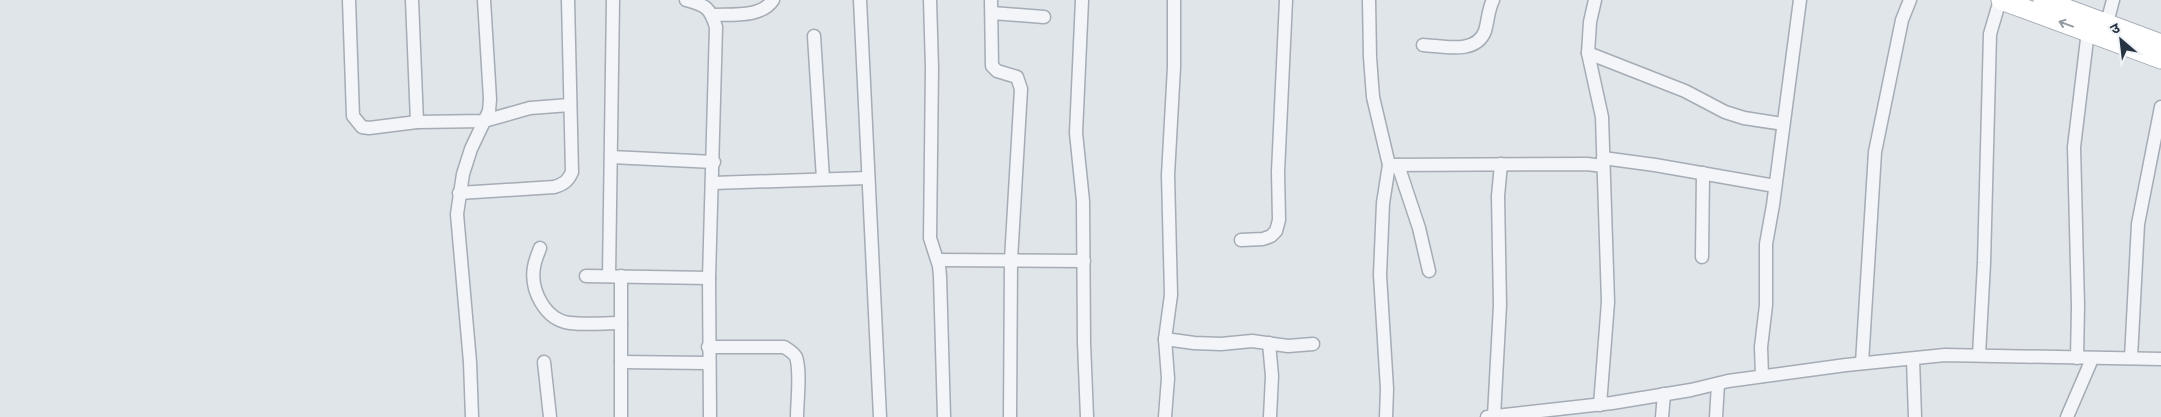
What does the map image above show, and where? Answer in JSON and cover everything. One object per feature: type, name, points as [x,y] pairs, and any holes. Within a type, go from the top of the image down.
[{"type":"street","points":[[349,0],[353,116],[362,127],[369,128],[417,122],[484,121],[530,108],[570,105]]},
{"type":"street","points":[[412,0],[417,122]]},
{"type":"street","points":[[472,417],[470,362],[457,214],[459,193],[471,149],[489,111],[490,98],[484,0]]},
{"type":"street","points":[[459,193],[554,187],[564,184],[569,179],[572,172],[568,0]]},
{"type":"street","points":[[614,0],[611,157],[615,276],[621,323],[621,417]]},
{"type":"street","points":[[686,0],[707,7],[756,12],[768,7],[773,0]]},
{"type":"street","points":[[860,0],[880,417]]},
{"type":"street","points":[[930,0],[932,68],[930,238],[938,260],[940,276],[944,417]]},
{"type":"street","points":[[991,0],[992,66],[998,71],[1017,78],[1021,89],[1011,260],[1010,417]]},
{"type":"street","points":[[1082,0],[1076,133],[1083,201],[1084,343],[1087,417]]},
{"type":"street","points":[[1165,417],[1168,378],[1165,339],[1171,295],[1168,175],[1174,67],[1174,0]]},
{"type":"street","points":[[1240,240],[1263,239],[1271,236],[1276,231],[1279,220],[1278,172],[1286,0]]},
{"type":"street","points":[[1369,0],[1370,58],[1374,97],[1393,165],[1419,228],[1429,271]]},
{"type":"street","points":[[1423,44],[1465,47],[1478,42],[1485,31],[1489,8],[1493,0]]},
{"type":"street","points":[[1592,410],[1608,302],[1602,117],[1588,53],[1590,22],[1595,0]]},
{"type":"street","points":[[1762,376],[1760,347],[1766,304],[1766,244],[1776,186],[1800,0]]},
{"type":"street","points":[[1862,363],[1875,152],[1902,20],[1910,0]]},
{"type":"street","points":[[1979,355],[1984,263],[1990,34],[2000,0],[2161,59]]},
{"type":"street","points":[[2043,0],[2107,22],[2161,44]]},
{"type":"street","points":[[2107,22],[2113,0]]},
{"type":"street","points":[[707,7],[716,27],[714,162],[709,278],[708,363],[710,417]]},
{"type":"street","points":[[992,13],[1044,17]]},
{"type":"street","points":[[2077,358],[2078,306],[2074,147],[2088,31]]},
{"type":"street","points":[[814,36],[823,179]]},
{"type":"street","points":[[1588,53],[1685,91],[1725,112],[1744,118],[1783,124]]},
{"type":"street","points":[[2131,358],[2138,224],[2161,107]]},
{"type":"street","points":[[611,157],[714,162]]},
{"type":"street","points":[[1393,165],[1587,164],[1603,162],[1703,173],[1776,186]]},
{"type":"street","points":[[1501,164],[1498,196],[1500,305],[1490,417],[1592,410],[1664,394],[1762,376],[1862,363],[1945,355],[2161,359]]},
{"type":"street","points":[[1386,417],[1387,389],[1380,276],[1383,203],[1393,165]]},
{"type":"street","points":[[1702,258],[1703,173]]},
{"type":"street","points":[[713,183],[868,178]]},
{"type":"street","points":[[540,248],[534,266],[534,277],[537,295],[548,311],[559,320],[570,323],[621,323]]},
{"type":"street","points":[[938,260],[1084,261]]},
{"type":"street","points":[[586,276],[709,278]]},
{"type":"street","points":[[1165,339],[1221,344],[1252,341],[1288,346],[1314,344]]},
{"type":"street","points":[[1268,343],[1272,376],[1270,417]]},
{"type":"street","points":[[708,347],[784,347],[791,351],[796,357],[798,368],[797,417]]},
{"type":"street","points":[[1913,359],[1915,417]]},
{"type":"street","points":[[2067,417],[2092,359]]},
{"type":"street","points":[[544,362],[550,417]]},
{"type":"street","points":[[621,362],[708,363]]},
{"type":"street","points":[[1716,417],[1718,384]]},
{"type":"street","points":[[1662,417],[1664,394]]}]
